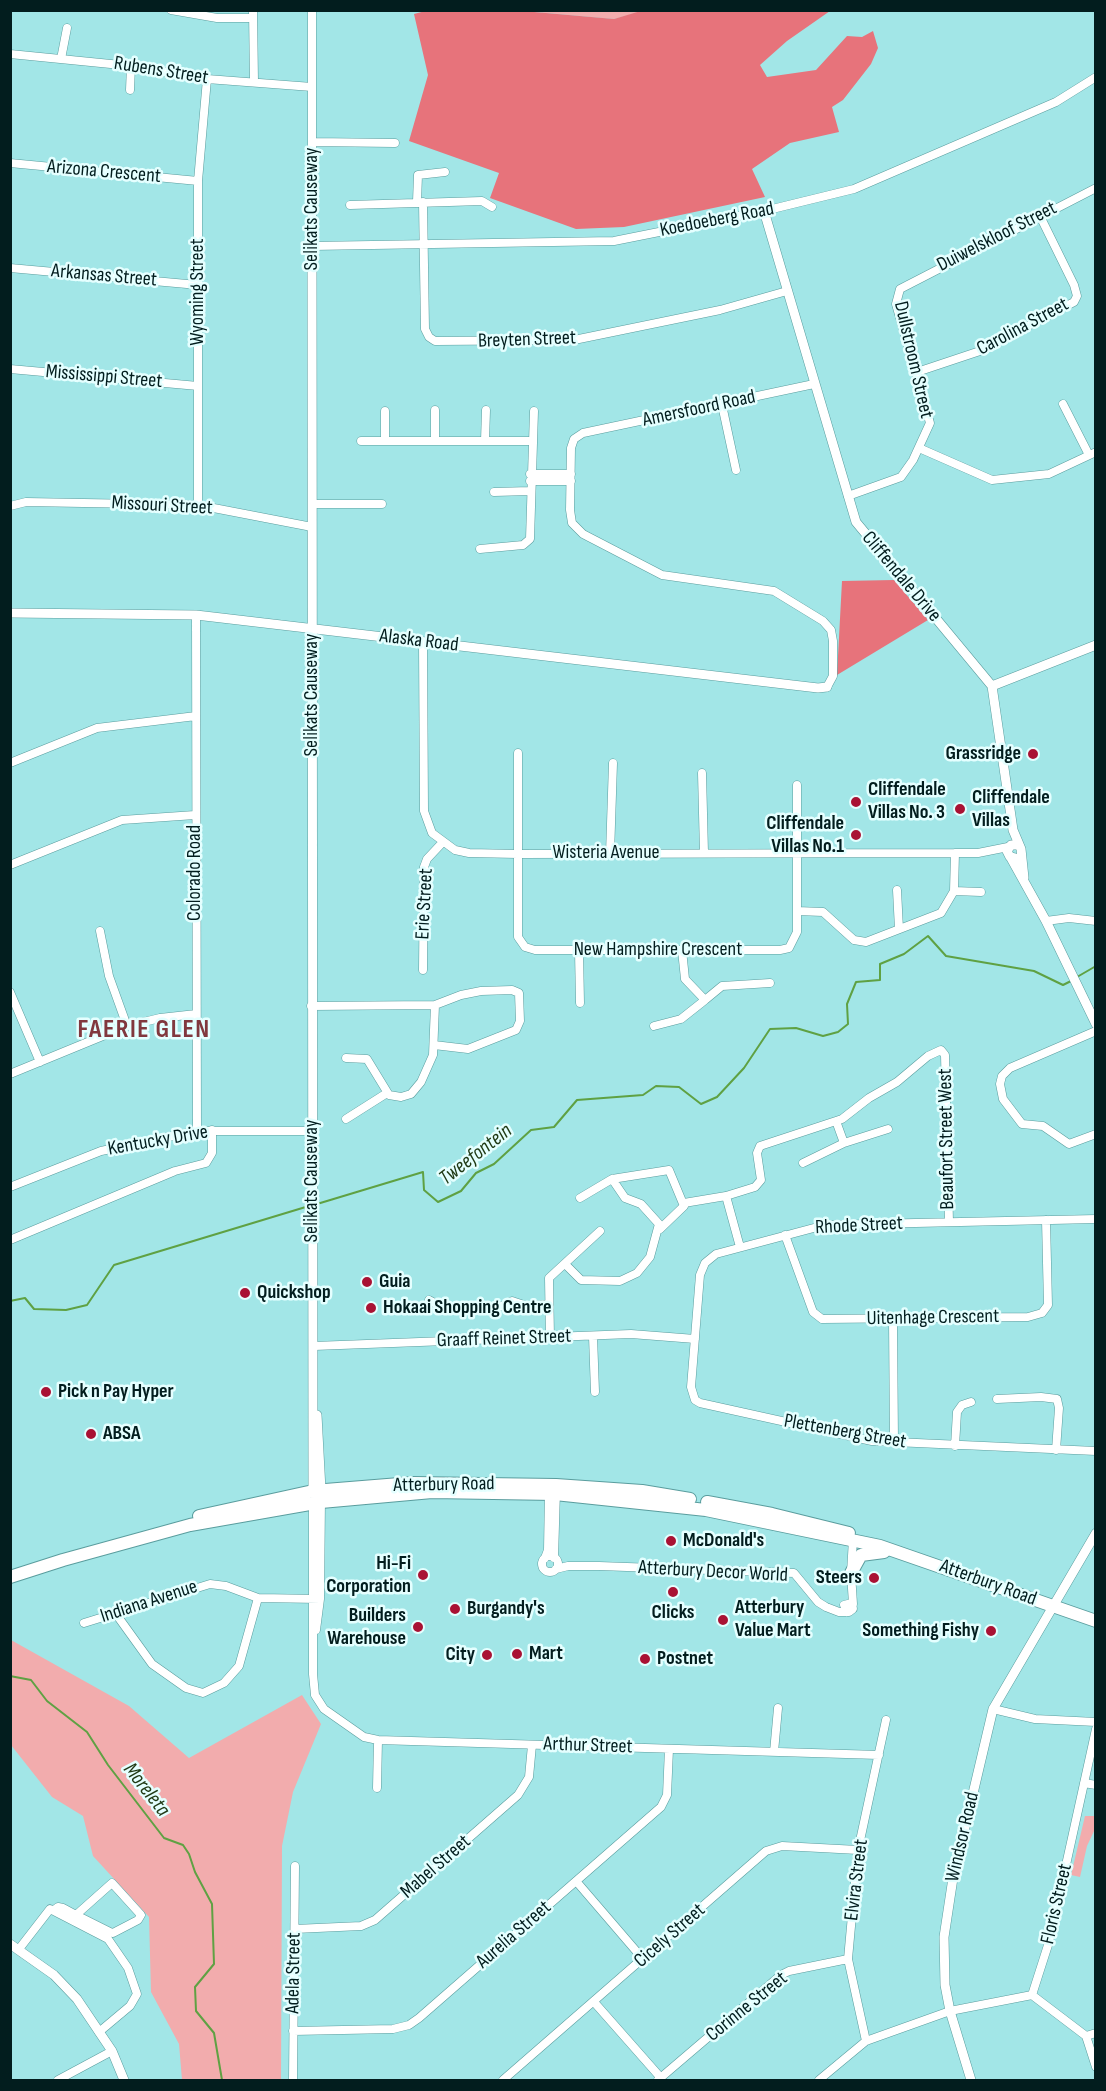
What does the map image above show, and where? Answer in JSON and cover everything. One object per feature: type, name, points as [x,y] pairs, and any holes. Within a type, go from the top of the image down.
[{"type":"main road","name":"Atterbury Road","points":[[10,1570],[114,1538],[231,1507],[317,1496],[552,1490],[706,1510],[853,1538],[1095,1621]]},
{"type":"main road","name":"Atterbury Road","points":[[10,1577],[190,1525],[317,1496]]},
{"type":"main road","points":[[851,1573],[864,1554],[898,1552]]},
{"type":"street","points":[[171,10],[217,18],[253,14],[254,82]]},
{"type":"street","name":"Selikats Causeway","points":[[312,10],[311,1006],[314,1346],[312,1380],[317,1496],[316,1599],[312,1643],[315,1695]]},
{"type":"street","points":[[61,59],[67,28]]},
{"type":"street","name":"Rubens Street","points":[[10,54],[132,66],[207,79],[312,87]]},
{"type":"street","points":[[130,90],[132,66]]},
{"type":"street","name":"Koedoeberg Road","points":[[312,246],[614,241],[764,211],[854,189],[1056,102],[1095,77]]},
{"type":"street","name":"Wyoming Street","points":[[198,505],[198,181],[207,79]]},
{"type":"street","points":[[312,142],[395,143]]},
{"type":"street","name":"Arizona Crescent","points":[[10,163],[198,181]]},
{"type":"street","name":"Breyten Street","points":[[445,172],[418,175],[423,244],[425,329],[429,337],[440,342],[574,340],[720,310],[787,291]]},
{"type":"street","name":"Duiwelskloof Street","points":[[900,288],[1095,188]]},
{"type":"street","points":[[350,205],[482,201],[492,207]]},
{"type":"street","name":"Cliffendale Drive","points":[[764,211],[858,526],[992,686]]},
{"type":"street","name":"Carolina Street","points":[[917,372],[980,351],[1074,302],[1077,296],[1074,285],[1040,216]]},
{"type":"street","name":"Arkansas Street","points":[[10,268],[198,285]]},
{"type":"street","name":"Dullstroom Street","points":[[848,496],[901,477],[919,448],[930,420],[896,304],[900,288]]},
{"type":"street","name":"Mississippi Street","points":[[10,369],[198,386]]},
{"type":"street","name":"Amersfoord Road","points":[[571,477],[572,446],[576,438],[583,433],[814,384]]},
{"type":"street","points":[[919,448],[992,480],[1049,474],[1092,453],[1063,404]]},
{"type":"street","points":[[722,405],[736,470]]},
{"type":"street","points":[[435,410],[435,441]]},
{"type":"street","points":[[485,441],[486,410]]},
{"type":"street","points":[[385,411],[385,441]]},
{"type":"street","points":[[480,549],[527,544],[530,534],[530,477],[534,411]]},
{"type":"street","points":[[362,441],[532,441]]},
{"type":"street","points":[[530,477],[571,477],[572,523],[591,538],[672,579],[777,592],[825,622],[831,630],[833,641],[833,676],[827,687]]},
{"type":"street","points":[[494,492],[530,490]]},
{"type":"street","name":"Missouri Street","points":[[10,506],[26,502],[198,505],[312,527]]},
{"type":"street","points":[[313,504],[382,504]]},
{"type":"street","name":"Alaska Road","points":[[10,613],[196,615],[827,687]]},
{"type":"street","name":"Colorado Road","points":[[196,615],[197,1131]]},
{"type":"street","points":[[423,642],[424,811],[430,830],[442,843]]},
{"type":"street","points":[[1095,645],[992,686],[1013,830],[1013,852],[1095,1024]]},
{"type":"street","points":[[10,763],[97,728],[196,716]]},
{"type":"street","points":[[518,753],[518,854]]},
{"type":"street","points":[[610,854],[613,763]]},
{"type":"street","points":[[702,773],[704,853]]},
{"type":"street","name":"New Hampshire Crescent","points":[[518,854],[518,937],[521,943],[535,950],[785,950],[793,945],[797,937],[797,784]]},
{"type":"street","points":[[10,865],[122,820],[195,815]]},
{"type":"street","name":"Wisteria Avenue","points":[[442,843],[461,852],[518,854],[1013,852]]},
{"type":"street","name":"Erie Street","points":[[423,970],[424,867],[427,859],[442,843]]},
{"type":"street","points":[[797,911],[823,912],[859,942],[939,915],[954,891],[955,853]]},
{"type":"street","points":[[897,890],[899,929]]},
{"type":"street","points":[[954,891],[981,892]]},
{"type":"street","points":[[1046,921],[1069,918],[1095,921]]},
{"type":"street","points":[[100,932],[109,976],[127,1026]]},
{"type":"street","points":[[682,950],[685,979],[705,1000]]},
{"type":"street","points":[[579,951],[580,1003]]},
{"type":"street","points":[[654,1026],[681,1019],[722,986],[770,983]]},
{"type":"street","points":[[311,1006],[435,1005],[466,994],[515,990],[519,993],[520,1021],[516,1030],[474,1048],[463,1050],[434,1045]]},
{"type":"street","points":[[10,992],[40,1062]]},
{"type":"street","points":[[346,1058],[367,1059],[387,1093],[401,1097],[414,1092],[433,1055],[435,1005]]},
{"type":"street","points":[[10,1074],[127,1026],[160,1018],[196,1014]]},
{"type":"street","points":[[1095,1031],[1010,1068],[1002,1076],[1000,1084],[1008,1107],[1022,1124],[1043,1126],[1070,1144],[1095,1134]]},
{"type":"street","name":"Beaufort Street West","points":[[837,1121],[897,1082],[928,1056],[940,1050],[945,1055],[949,1222]]},
{"type":"street","points":[[346,1119],[387,1093]]},
{"type":"street","points":[[684,1203],[726,1196],[758,1184],[762,1175],[758,1153],[760,1146],[837,1121],[844,1143]]},
{"type":"street","points":[[803,1163],[844,1143],[888,1129]]},
{"type":"street","points":[[10,1240],[175,1171],[206,1163],[212,1153],[212,1130]]},
{"type":"street","name":"Kentucky Drive","points":[[10,1187],[101,1151],[197,1131],[312,1131]]},
{"type":"street","points":[[566,1264],[578,1278],[587,1282],[627,1279],[645,1265],[660,1229],[682,1210],[684,1203],[669,1170],[612,1179],[580,1198]]},
{"type":"street","points":[[612,1179],[625,1198],[646,1207],[658,1221],[660,1229]]},
{"type":"street","points":[[726,1196],[740,1247]]},
{"type":"street","name":"Uitenhage Crescent","points":[[785,1235],[816,1316],[822,1319],[1028,1317],[1042,1313],[1048,1301],[1046,1220]]},
{"type":"street","name":"Rhode Street","points":[[695,1339],[700,1275],[705,1263],[716,1254],[825,1225],[1095,1220]]},
{"type":"street","points":[[550,1338],[549,1278],[600,1231]]},
{"type":"street","points":[[429,1300],[440,1306],[458,1308],[495,1309],[512,1301],[527,1306],[549,1304]]},
{"type":"street","points":[[893,1319],[894,1443]]},
{"type":"street","name":"Graaff Reinet Street","points":[[314,1346],[645,1335],[695,1339]]},
{"type":"street","points":[[593,1336],[595,1392]]},
{"type":"street","name":"Plettenberg Street","points":[[695,1339],[691,1387],[694,1400],[700,1403],[872,1441],[1095,1451]]},
{"type":"street","points":[[997,1399],[1041,1397],[1057,1400],[1059,1408],[1056,1450]]},
{"type":"street","points":[[955,1446],[957,1412],[962,1405],[971,1402]]},
{"type":"street","points":[[552,1490],[556,1569],[551,1572],[544,1569],[542,1564],[548,1550],[552,1490]]},
{"type":"street","points":[[1053,1607],[1095,1533]]},
{"type":"street","points":[[851,1573],[853,1538]]},
{"type":"street","points":[[545,1558],[555,1558],[568,1566]]},
{"type":"street","name":"Atterbury Decor World","points":[[556,1569],[582,1566],[794,1573],[818,1602],[831,1608],[847,1606],[851,1593],[851,1573]]},
{"type":"street","name":"Indiana Avenue","points":[[84,1623],[210,1584],[226,1586],[258,1598],[316,1599]]},
{"type":"street","points":[[116,1614],[152,1664],[186,1688],[204,1693],[224,1683],[239,1666],[258,1598]]},
{"type":"street","name":"Windsor Road","points":[[971,2080],[950,2011],[944,1954],[946,1917],[993,1709],[1053,1607]]},
{"type":"street","name":"Arthur Street","points":[[315,1695],[321,1706],[334,1717],[361,1736],[378,1740],[879,1755]]},
{"type":"street","points":[[774,1752],[778,1708]]},
{"type":"street","points":[[993,1709],[1035,1719],[1095,1722]]},
{"type":"street","name":"Elvira Street","points":[[866,2041],[848,1959],[858,1850],[886,1720]]},
{"type":"street","name":"Floris Street","points":[[1032,1995],[1049,1942],[1095,1729]]},
{"type":"street","points":[[377,1788],[378,1740]]},
{"type":"street","name":"Mabel Street","points":[[295,1929],[361,1926],[375,1920],[518,1795],[529,1777],[532,1745]]},
{"type":"street","name":"Aurelia Street","points":[[293,2031],[393,2029],[410,2025],[664,1802],[669,1749]]},
{"type":"street","points":[[1084,1783],[1095,1785]]},
{"type":"street","name":"Cicely Street","points":[[503,2080],[774,1847],[858,1850]]},
{"type":"street","name":"Adela Street","points":[[293,2080],[295,1866]]},
{"type":"street","points":[[576,1881],[643,1959]]},
{"type":"street","points":[[20,1949],[51,1910],[58,1907],[113,1933],[140,1918],[141,1915],[112,1883],[76,1915]]},
{"type":"street","points":[[51,1910],[108,1939],[137,1986],[137,1994],[133,2002],[99,2032]]},
{"type":"street","points":[[10,1944],[20,1949],[67,1987],[112,2051],[124,2080]]},
{"type":"street","name":"Corinne Street","points":[[660,2079],[781,1975],[789,1971],[848,1959]]},
{"type":"street","points":[[820,2080],[866,2041],[950,2011],[1032,1995],[1086,2036],[1095,2067]]},
{"type":"street","points":[[594,2002],[660,2079]]},
{"type":"street","points":[[1086,2036],[1095,2033]]},
{"type":"street","points":[[58,2080],[112,2051]]},
{"type":"shaded area","points":[[429,10],[523,11],[614,19],[644,10],[830,11],[787,41],[760,65],[767,77],[816,70],[847,36],[862,37],[873,31],[878,48],[871,64],[843,100],[832,107],[839,132],[790,143],[752,169],[765,197],[624,227],[576,229],[490,198],[499,173],[409,141],[428,75],[414,14]]},
{"type":"shaded area","points":[[523,11],[644,11],[614,19]]},
{"type":"shaded area","points":[[894,580],[928,620],[837,675],[842,581]]},
{"type":"shaded area","points":[[11,1640],[129,1706],[189,1758],[302,1695],[321,1724],[293,1792],[282,1846],[281,2080],[182,2080],[179,2044],[151,1992],[149,1917],[93,1856],[83,1816],[52,1797],[11,1745]]},
{"type":"shaded area","points":[[1085,1816],[1095,1816],[1095,1829],[1087,1846],[1080,1877],[1071,1875]]},
{"type":"waterway","name":"Tweefontein","points":[[317,1204],[423,1172],[424,1190],[438,1202],[461,1191],[476,1173],[494,1164],[531,1130],[554,1127],[577,1100],[643,1095],[656,1086],[679,1087],[701,1104],[717,1097],[744,1068],[770,1029],[796,1028],[823,1036],[838,1032],[848,1024],[847,1004],[856,982],[880,980],[880,964],[904,954],[928,936],[946,956],[1034,971],[1063,985],[1073,980]]},
{"type":"waterway","name":"Tweefontein","points":[[1077,977],[1096,966]]},
{"type":"waterway","name":"Tweefontein","points":[[10,1301],[25,1298],[34,1309],[66,1310],[87,1305],[114,1265],[309,1206]]},
{"type":"waterway","name":"Moreleta","points":[[10,1676],[31,1680],[47,1701],[87,1732],[108,1765],[164,1838],[183,1845],[189,1854],[195,1872],[212,1904],[214,1964],[195,1987],[196,2011],[214,2033],[222,2080]]},
{"type":"place","name":"Grassridge","points":[[1033,754]]},
{"type":"place","name":"Cliffendale Villas No. 3","points":[[856,802]]},
{"type":"place","name":"Cliffendale Villas","points":[[960,809]]},
{"type":"place","name":"Cliffendale Villas No.1","points":[[856,835]]},
{"type":"place","name":"Guia","points":[[367,1282]]},
{"type":"place","name":"Quickshop","points":[[245,1293]]},
{"type":"place","name":"Hokaai Shopping Centre","points":[[371,1308]]},
{"type":"place","name":"Pick n Pay Hyper","points":[[46,1392]]},
{"type":"place","name":"ABSA","points":[[91,1434]]},
{"type":"place","name":"McDonald's","points":[[671,1541]]},
{"type":"place","name":"Hi-Fi Corporation","points":[[423,1575]]},
{"type":"place","name":"Steers","points":[[874,1578]]},
{"type":"place","name":"Clicks","points":[[673,1592]]},
{"type":"place","name":"Burgandy's","points":[[455,1609]]},
{"type":"place","name":"Atterbury Value Mart","points":[[723,1620]]},
{"type":"place","name":"Builders Warehouse","points":[[418,1627]]},
{"type":"place","name":"Something Fishy","points":[[991,1631]]},
{"type":"place","name":"Mart","points":[[517,1654]]},
{"type":"place","name":"City","points":[[487,1655]]},
{"type":"place","name":"Postnet","points":[[645,1659]]},
{"type":"district","name":"FAERIE GLEN","points":[[144,1030]]}]
